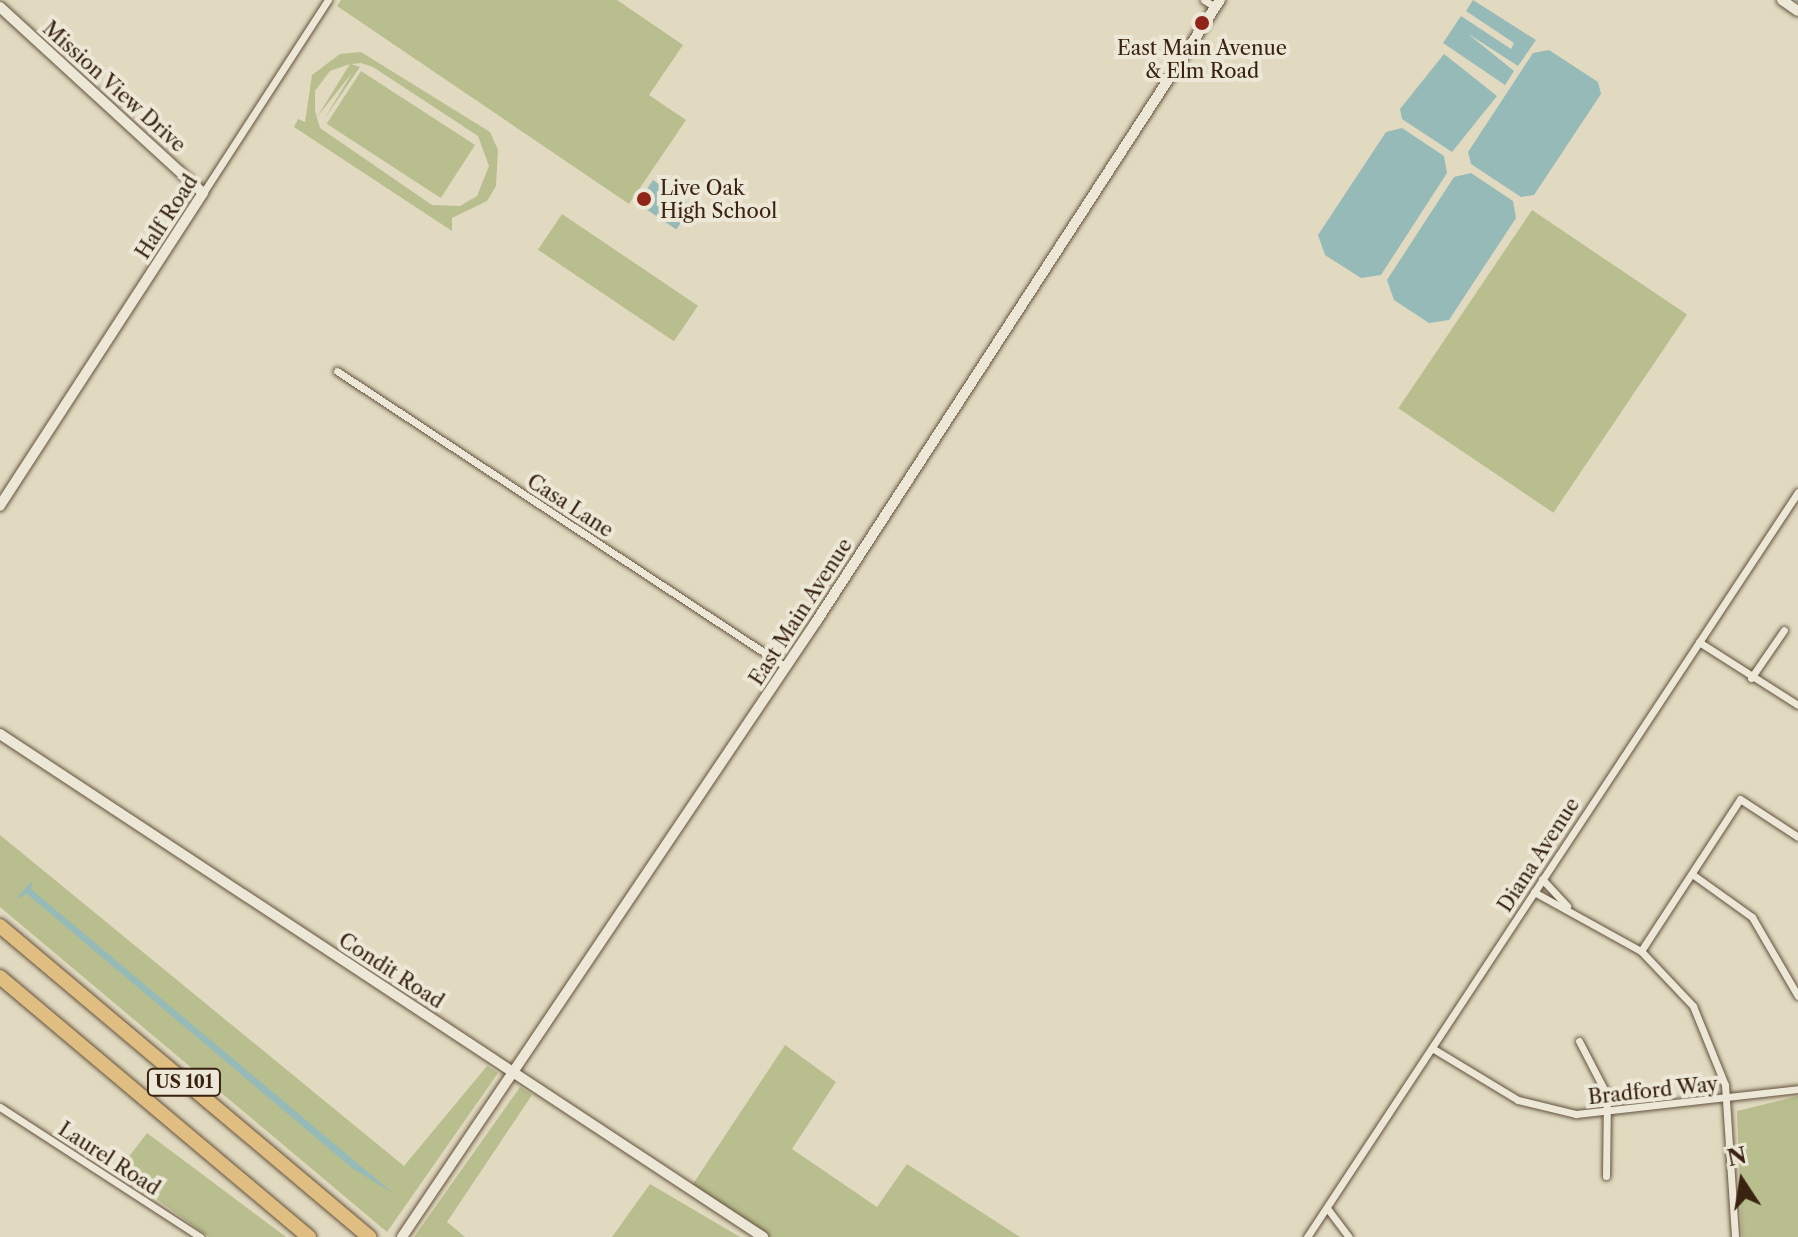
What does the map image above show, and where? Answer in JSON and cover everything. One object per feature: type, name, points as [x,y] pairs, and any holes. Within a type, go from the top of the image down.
[{"type":"highway","name":"US 101","points":[[0,926],[369,1237]]},
{"type":"highway","name":"US 101","points":[[0,977],[309,1237]]},
{"type":"street","name":"Half Road","points":[[0,506],[328,0]]},
{"type":"street","points":[[1204,0],[1217,4]]},
{"type":"street","points":[[1782,0],[1798,11]]},
{"type":"street","name":"East Main Avenue","points":[[402,1236],[517,1074],[1217,4]]},
{"type":"street","name":"Mission View Drive","points":[[0,7],[203,193]]},
{"type":"street","name":"Casa Lane","points":[[337,371],[786,667]]},
{"type":"street","name":"Half Road","points":[[0,495],[35,453]]},
{"type":"street","name":"Diana Avenue","points":[[1307,1237],[1798,492]]},
{"type":"street","points":[[1751,678],[1784,630]]},
{"type":"street","points":[[1699,642],[1751,678],[1798,705]]},
{"type":"street","name":"Condit Road","points":[[0,734],[763,1237]]},
{"type":"street","points":[[1641,951],[1740,799],[1798,837]]},
{"type":"street","points":[[1692,874],[1752,917],[1798,996]]},
{"type":"street","points":[[1542,879],[1567,906],[1641,951],[1693,1006],[1722,1067],[1727,1099],[1735,1237]]},
{"type":"street","points":[[1534,892],[1554,907],[1567,906]]},
{"type":"street","points":[[1579,1041],[1602,1078],[1607,1115],[1606,1176]]},
{"type":"street","name":"Bradford Way","points":[[1432,1048],[1518,1100],[1607,1115],[1798,1089]]},
{"type":"street","name":"Laurel Road","points":[[0,1107],[200,1237]]},
{"type":"street","points":[[1327,1208],[1349,1237]]},
{"type":"green space","points":[[341,0],[617,0],[683,45],[649,95],[686,120],[629,204],[337,6]]},
{"type":"green space","points":[[361,52],[490,132],[498,150],[496,186],[487,201],[452,218],[452,231],[294,127],[298,119],[305,122],[312,75],[340,54]],"holes":[[[350,64],[317,117],[352,73],[323,121],[360,67],[351,64],[373,67],[478,136],[489,166],[477,196],[460,206],[432,205],[320,128],[315,111],[315,91],[330,71]]]},
{"type":"green space","points":[[361,71],[475,145],[441,198],[327,124]]},
{"type":"green space","points":[[1532,210],[1687,315],[1553,513],[1398,408]]},
{"type":"green space","points":[[562,214],[698,306],[674,341],[538,250]]},
{"type":"green space","points":[[0,835],[404,1166],[487,1066],[498,1073],[387,1232],[0,907]]},
{"type":"green space","points":[[785,1045],[836,1082],[792,1149],[877,1207],[907,1164],[1020,1237],[765,1237],[691,1187]]},
{"type":"green space","points":[[520,1087],[532,1095],[447,1222],[465,1237],[414,1237]]},
{"type":"green space","points":[[1798,1096],[1798,1237],[1742,1237],[1737,1111]]},
{"type":"green space","points":[[147,1133],[286,1237],[209,1237],[118,1171]]},
{"type":"green space","points":[[650,1184],[740,1237],[612,1237]]},
{"type":"water","points":[[1473,0],[1536,40],[1518,66],[1467,33],[1514,71],[1505,85],[1443,43],[1461,16],[1511,49],[1514,43],[1466,11]]},
{"type":"water","points":[[1549,50],[1598,82],[1601,94],[1534,195],[1521,197],[1471,164],[1468,152],[1533,53]]},
{"type":"water","points":[[1444,54],[1497,96],[1452,152],[1402,119],[1400,109]]},
{"type":"water","points":[[1402,128],[1444,156],[1447,173],[1381,275],[1361,278],[1325,255],[1318,235],[1386,132]]},
{"type":"water","points":[[1471,173],[1513,201],[1516,218],[1449,320],[1429,323],[1394,300],[1387,280],[1454,177]]},
{"type":"water","points":[[653,180],[692,206],[676,229],[637,203]]},
{"type":"water","points":[[33,880],[31,889],[394,1194],[352,1168],[27,894],[16,899]]},
{"type":"place","name":"East Main Avenue & Elm Road","points":[[1202,23]]},
{"type":"place","name":"Live Oak High School","points":[[644,199]]}]
